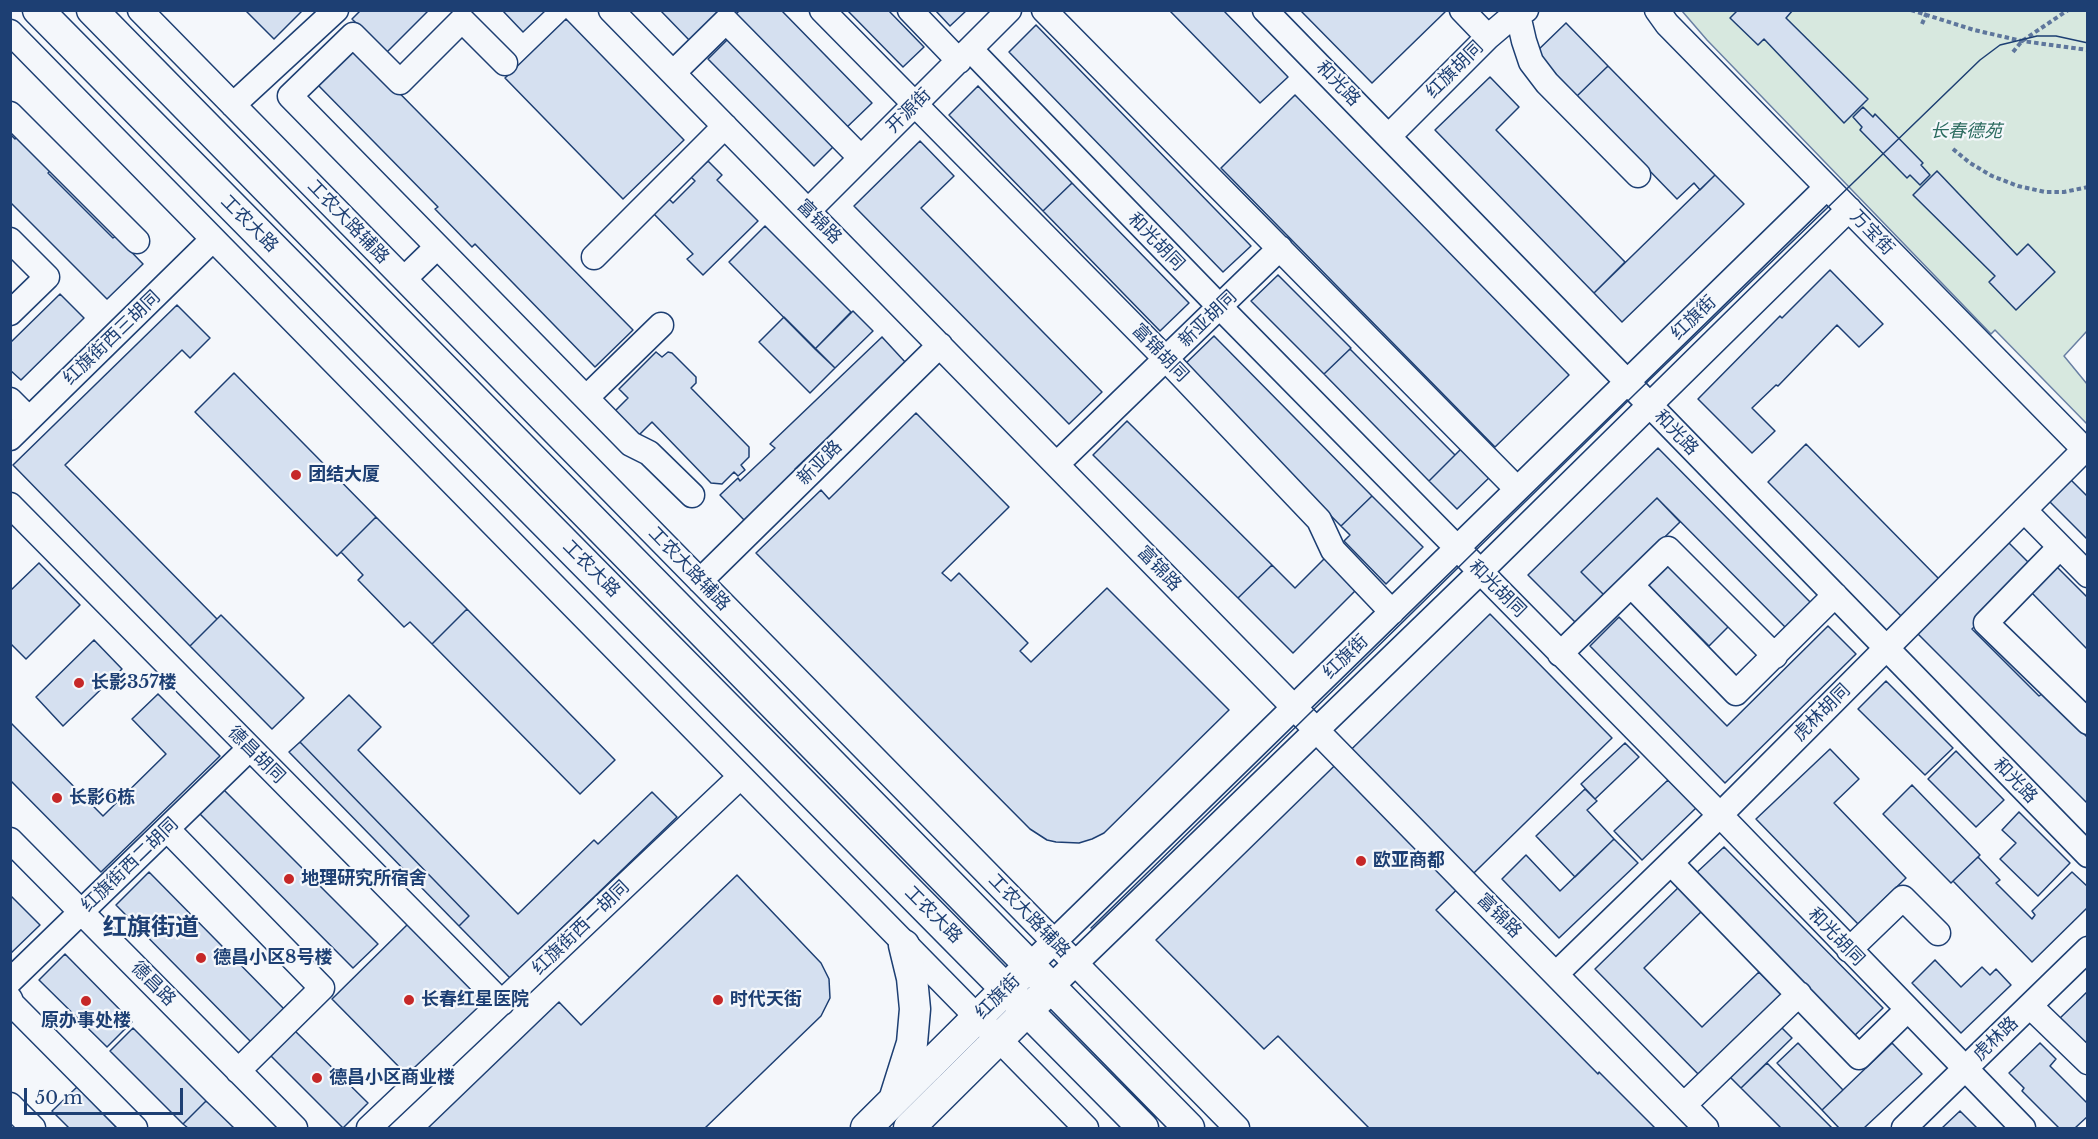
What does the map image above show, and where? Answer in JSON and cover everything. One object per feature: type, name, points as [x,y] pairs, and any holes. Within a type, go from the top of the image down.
[{"type":"main road","name":"工农大路","points":[[38,10],[1143,1128]]},
{"type":"main road","name":"工农大路","points":[[92,10],[1189,1128]]},
{"type":"main road","points":[[894,1100],[912,1043],[915,1009],[912,978],[904,945]]},
{"type":"main road","name":"红旗街","points":[[866,1128],[1030,965]]},
{"type":"main road","name":"红旗街","points":[[909,1128],[1051,987]]},
{"type":"street","name":"工农大路辅路","points":[[140,10],[1237,1128]]},
{"type":"street","points":[[233,105],[336,10]]},
{"type":"street","name":"富锦路","points":[[611,10],[1706,1128]]},
{"type":"street","name":"富锦胡同","points":[[822,10],[1166,359],[1319,520],[1333,550],[1392,612]]},
{"type":"street","name":"和光胡同","points":[[910,10],[964,55],[1220,308],[1720,815],[2022,1128]]},
{"type":"street","name":"开源街","points":[[808,211],[1010,10]]},
{"type":"street","points":[[1044,10],[1517,489]]},
{"type":"street","name":"和光路","points":[[1265,10],[2088,855]]},
{"type":"street","points":[[1462,10],[1488,37]]},
{"type":"street","name":"万宝街","points":[[1657,10],[1667,24],[2086,451]]},
{"type":"street","points":[[1522,13],[1524,40],[1531,62],[1536,69],[1638,175]]},
{"type":"street","name":"红旗胡同","points":[[1389,136],[1488,37],[1508,20],[1522,13]]},
{"type":"street","points":[[505,63],[462,20],[400,82],[353,35],[290,96],[631,444],[649,453],[692,495]]},
{"type":"street","points":[[673,74],[726,21],[861,158]]},
{"type":"street","points":[[10,32],[1086,1128]]},
{"type":"street","points":[[10,114],[136,241]]},
{"type":"street","points":[[594,257],[725,126]]},
{"type":"street","name":"红旗街","points":[[1030,965],[1827,187]]},
{"type":"street","name":"红旗街","points":[[1051,987],[1480,572],[1849,209]]},
{"type":"street","name":"红旗街西三胡同","points":[[10,438],[213,239]]},
{"type":"street","points":[[10,240],[47,277],[14,303]]},
{"type":"street","points":[[404,279],[437,247]]},
{"type":"street","name":"新亚胡同","points":[[1057,464],[1280,248]]},
{"type":"street","points":[[586,398],[660,325]]},
{"type":"street","name":"新亚路","points":[[700,581],[940,345]]},
{"type":"street","points":[[10,400],[30,419]]},
{"type":"street","name":"虎林胡同","points":[[1556,974],[1720,815],[2024,510],[2086,451]]},
{"type":"street","name":"德昌胡同","points":[[10,505],[502,1003]]},
{"type":"street","points":[[2024,510],[2088,575]]},
{"type":"street","points":[[2060,547],[1986,622],[2088,722]]},
{"type":"street","points":[[1560,654],[1668,549],[1775,656]]},
{"type":"street","points":[[1631,585],[1736,693],[1835,595]]},
{"type":"street","name":"红旗街西二胡同","points":[[10,981],[249,748]]},
{"type":"street","name":"红旗街西一胡同","points":[[369,1128],[740,777]]},
{"type":"street","points":[[166,829],[322,988],[238,1071]]},
{"type":"street","name":"德昌路","points":[[10,840],[295,1128]]},
{"type":"street","points":[[1671,862],[1859,1056],[1907,1011]]},
{"type":"street","points":[[1849,950],[1903,898],[1938,933]]},
{"type":"street","name":"虎林路","points":[[1904,1128],[2088,950]]},
{"type":"street","points":[[1684,1105],[1799,994]]},
{"type":"street","points":[[10,999],[12,1004],[135,1128]]},
{"type":"street","points":[[2030,1006],[2088,1062]]},
{"type":"street","points":[[10,1105],[33,1128]]},
{"type":"path","points":[[1911,10],[1974,30],[2022,41],[2088,50]]},
{"type":"path","points":[[1922,24],[1928,10]]},
{"type":"path","points":[[2013,51],[2022,41],[2068,10]]},
{"type":"path","points":[[1953,149],[1992,177],[2018,186],[2045,192],[2064,192],[2088,187]]},
{"type":"green space","name":"长春德苑","points":[[1682,11],[2087,11],[2087,331],[2064,356],[2087,384],[2087,424],[1995,330],[1991,334],[1707,40]]},
{"type":"building","points":[[245,10],[303,10],[274,39]]},
{"type":"building","points":[[361,10],[429,10],[386,53],[352,19]]},
{"type":"building","points":[[502,10],[546,10],[523,32]]},
{"type":"building","points":[[660,10],[719,10],[721,12],[691,42]]},
{"type":"building","points":[[740,10],[781,10],[872,103],[845,129],[734,16]]},
{"type":"building","points":[[847,10],[888,10],[924,47],[903,67]]},
{"type":"building","points":[[935,10],[967,10],[950,26]]},
{"type":"building","points":[[1169,10],[1223,10],[1288,77],[1260,103]]},
{"type":"building","points":[[1300,10],[1444,10],[1445,12],[1372,83]]},
{"type":"building","points":[[1738,10],[1793,10],[1786,18],[1868,99],[1844,123],[1764,39],[1758,45],[1730,18]]},
{"type":"building","points":[[566,19],[684,140],[623,199],[505,78]]},
{"type":"building","points":[[1566,23],[1608,66],[1577,96],[1535,53]]},
{"type":"building","points":[[1036,25],[1251,246],[1223,272],[1009,52]]},
{"type":"building","points":[[729,38],[835,145],[814,166],[708,59]]},
{"type":"building","points":[[354,47],[633,330],[595,367],[475,244],[472,247],[435,209],[438,207],[317,84]]},
{"type":"building","points":[[1608,66],[1715,175],[1700,190],[1694,183],[1677,199],[1577,96]]},
{"type":"building","points":[[1490,77],[1519,107],[1496,130],[1625,262],[1594,293],[1435,130]]},
{"type":"building","points":[[978,86],[1072,183],[1043,211],[949,115]]},
{"type":"building","points":[[1295,95],[1569,375],[1495,447],[1221,168]]},
{"type":"building","points":[[1863,107],[1873,117],[1875,114],[1923,163],[1921,165],[1930,175],[1920,185],[1910,175],[1907,178],[1860,130],[1862,127],[1853,117]]},
{"type":"building","points":[[10,134],[15,139],[18,136],[51,170],[48,173],[113,238],[116,236],[143,264],[107,299],[10,202]]},
{"type":"building","points":[[920,141],[954,176],[921,208],[1102,392],[1069,424],[854,206]]},
{"type":"building","points":[[708,161],[722,175],[717,180],[758,221],[703,275],[687,259],[693,254],[653,213],[668,198],[673,203],[695,181],[691,177]]},
{"type":"building","points":[[1937,171],[2017,255],[2028,244],[2055,272],[2016,310],[1989,282],[1995,276],[1913,195]]},
{"type":"building","points":[[1715,175],[1744,204],[1622,322],[1594,293]]},
{"type":"building","points":[[1072,183],[1189,303],[1160,331],[1043,211]]},
{"type":"building","points":[[765,226],[851,312],[815,349],[729,262]]},
{"type":"building","points":[[1830,270],[1883,324],[1859,347],[1837,325],[1778,386],[1776,385],[1752,408],[1775,431],[1752,453],[1698,399],[1780,316],[1782,318]]},
{"type":"building","points":[[1278,275],[1351,348],[1324,374],[1251,301]]},
{"type":"building","points":[[60,294],[84,318],[21,380],[10,370],[10,343]]},
{"type":"building","points":[[177,305],[210,338],[190,358],[182,350],[65,465],[217,619],[190,646],[13,465]]},
{"type":"building","points":[[853,311],[873,331],[835,368],[815,349]]},
{"type":"building","points":[[784,317],[835,368],[810,393],[759,342]]},
{"type":"building","points":[[1214,336],[1372,496],[1341,526],[1183,366]]},
{"type":"building","points":[[882,337],[906,363],[795,469],[798,472],[746,522],[720,495],[738,478],[740,481],[775,448],[770,444]]},
{"type":"building","points":[[1350,349],[1455,455],[1429,481],[1324,374]]},
{"type":"building","points":[[656,352],[662,357],[668,352],[672,353],[696,377],[696,383],[691,388],[749,447],[749,457],[741,465],[745,470],[738,476],[734,472],[722,484],[711,483],[652,422],[639,435],[615,411],[628,398],[619,389]]},
{"type":"building","name":"团结大厦","points":[[234,373],[376,517],[337,556],[195,412]]},
{"type":"building","points":[[916,413],[1009,507],[942,573],[951,581],[959,573],[1028,643],[1020,651],[1031,662],[1107,588],[1229,710],[1104,833],[1092,839],[1079,843],[1056,842],[1047,840],[1030,829],[756,553],[821,490],[829,499]]},
{"type":"building","points":[[1127,421],[1272,565],[1238,598],[1093,455]]},
{"type":"building","points":[[1467,443],[1495,472],[1457,509],[1429,481]]},
{"type":"building","points":[[1806,444],[1941,581],[1903,618],[1768,482]]},
{"type":"building","points":[[1658,448],[1814,606],[1789,631],[1657,498],[1581,572],[1605,596],[1577,624],[1528,575]]},
{"type":"building","points":[[2070,479],[2088,497],[2088,540],[2049,501]]},
{"type":"building","points":[[1372,496],[1423,547],[1386,584],[1344,541],[1350,535],[1341,526]]},
{"type":"building","points":[[1657,498],[1680,522],[1605,596],[1581,572]]},
{"type":"building","points":[[376,517],[467,609],[432,644],[410,622],[404,627],[358,580],[363,575],[341,552]]},
{"type":"building","points":[[2008,542],[2034,568],[1972,629],[2039,696],[2043,693],[2088,738],[2088,804],[1916,632]]},
{"type":"building","points":[[1326,557],[1357,589],[1293,653],[1238,598],[1272,565],[1295,588]]},
{"type":"building","points":[[39,563],[80,605],[26,659],[10,643],[10,591]]},
{"type":"building","points":[[1668,565],[1729,626],[1709,646],[1648,585]]},
{"type":"building","points":[[2055,565],[2088,598],[2088,650],[2029,590]]},
{"type":"building","points":[[467,609],[615,760],[580,794],[432,644]]},
{"type":"building","name":"欧亚商都","points":[[1490,614],[1612,738],[1436,910],[1598,1074],[1599,1072],[1655,1128],[1369,1128],[1278,1036],[1264,1049],[1156,940]]},
{"type":"building","points":[[221,615],[304,698],[272,729],[190,646]]},
{"type":"building","points":[[1619,617],[1727,726],[1828,626],[1856,654],[1725,783],[1590,646]]},
{"type":"building","name":"长影357楼","points":[[94,640],[122,669],[63,726],[36,697]]},
{"type":"building","points":[[1886,681],[1953,748],[1925,775],[1858,709]]},
{"type":"building","name":"长影6栋","points":[[158,694],[220,756],[101,872],[10,780],[10,722],[103,816],[166,754],[132,719]]},
{"type":"building","points":[[349,695],[381,727],[358,750],[518,914],[594,840],[598,844],[652,792],[677,817],[510,978],[459,926],[469,916],[300,742]]},
{"type":"building","points":[[300,742],[469,916],[459,926],[289,752]]},
{"type":"building","points":[[1625,743],[1639,757],[1595,799],[1581,784]]},
{"type":"building","points":[[1830,749],[1859,779],[1834,803],[1906,878],[1858,924],[1756,819]]},
{"type":"building","points":[[1956,751],[2004,800],[1976,827],[1928,779]]},
{"type":"building","points":[[1668,780],[1696,808],[1642,860],[1614,831]]},
{"type":"building","points":[[1912,785],[1980,855],[1951,883],[1883,814]]},
{"type":"building","points":[[1585,789],[1597,801],[1587,810],[1614,839],[1575,877],[1536,836]]},
{"type":"building","name":"地理研究所宿舍","points":[[224,790],[378,944],[353,968],[200,814]]},
{"type":"building","points":[[2019,812],[2070,863],[2038,896],[2000,859],[2016,843],[2002,830]]},
{"type":"building","points":[[1614,839],[1638,863],[1559,938],[1502,879],[1526,855],[1560,891]]},
{"type":"building","points":[[1724,847],[1883,1008],[1853,1037],[1694,875]]},
{"type":"building","points":[[1978,857],[2000,880],[1996,883],[2032,919],[2035,915],[2032,911],[2072,872],[2088,887],[2088,907],[2032,962],[1953,881]]},
{"type":"building","name":"德昌小区8号楼","points":[[149,872],[286,1011],[253,1044],[116,905]]},
{"type":"building","name":"时代天街","points":[[737,875],[821,963],[829,979],[830,998],[821,1016],[705,1128],[428,1128],[559,1002],[581,1025]]},
{"type":"building","points":[[1683,883],[1706,907],[1644,968],[1702,1027],[1759,972],[1784,997],[1702,1078],[1595,969]]},
{"type":"building","points":[[10,895],[40,925],[10,954]]},
{"type":"building","name":"长春红星医院","points":[[409,923],[486,1001],[409,1077],[332,999]]},
{"type":"building","name":"原办事处楼","points":[[65,954],[132,1022],[107,1047],[39,980]]},
{"type":"building","points":[[1935,960],[1961,987],[1982,967],[1990,975],[1996,969],[2011,985],[1961,1033],[1912,983]]},
{"type":"building","points":[[2088,991],[2088,1049],[2058,1020]]},
{"type":"building","points":[[1778,1024],[1792,1038],[1741,1088],[1727,1074]]},
{"type":"building","points":[[133,1028],[206,1101],[183,1124],[110,1051]]},
{"type":"building","name":"德昌小区商业楼","points":[[292,1028],[368,1103],[343,1128],[267,1052]]},
{"type":"building","points":[[1798,1043],[1843,1090],[1822,1110],[1777,1063]]},
{"type":"building","points":[[1892,1043],[1922,1074],[1864,1128],[1839,1128],[1822,1110]]},
{"type":"building","points":[[2040,1043],[2056,1059],[2050,1066],[2088,1104],[2088,1116],[2075,1128],[2059,1128],[2022,1091],[2024,1088],[2009,1073]]},
{"type":"building","points":[[1767,1063],[1832,1128],[1781,1128],[1741,1088]]},
{"type":"building","points":[[77,1087],[117,1128],[69,1128],[52,1111]]},
{"type":"building","points":[[206,1101],[234,1128],[188,1128],[183,1124]]},
{"type":"building","points":[[1960,1111],[1977,1128],[1942,1128]]},
{"type":"tram line","points":[[1091,928],[1637,392],[1980,60],[2000,45],[2037,36],[2056,36],[2088,43]]},
{"type":"place","name":"团结大厦","points":[[296,475]]},
{"type":"place","name":"长影357楼","points":[[79,683]]},
{"type":"place","name":"长影6栋","points":[[57,798]]},
{"type":"place","name":"欧亚商都","points":[[1361,861]]},
{"type":"place","name":"地理研究所宿舍","points":[[289,879]]},
{"type":"place","name":"德昌小区8号楼","points":[[201,958]]},
{"type":"place","name":"长春红星医院","points":[[409,1000]]},
{"type":"place","name":"时代天街","points":[[718,1000]]},
{"type":"place","name":"原办事处楼","points":[[86,1001]]},
{"type":"place","name":"德昌小区商业楼","points":[[317,1078]]},
{"type":"district","name":"红旗街道","points":[[151,928]]}]
